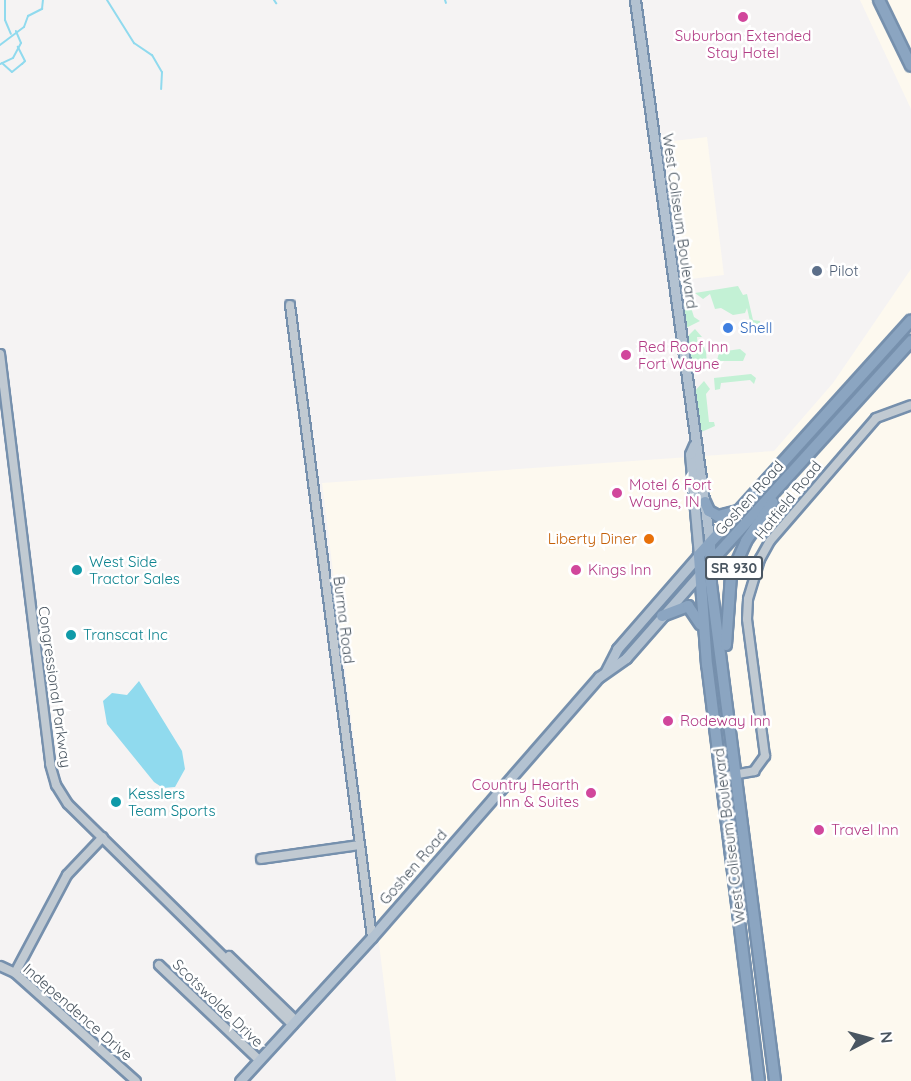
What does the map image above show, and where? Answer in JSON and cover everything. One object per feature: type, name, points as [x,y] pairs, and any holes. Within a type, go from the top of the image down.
[{"type":"highway","points":[[879,0],[911,66]]},
{"type":"highway","name":"SR 930","points":[[699,555],[911,320]]},
{"type":"highway","name":"Goshen Road","points":[[699,575],[910,343]]},
{"type":"highway","name":"SR 930","points":[[727,690],[725,635],[731,575],[746,541],[800,464]]},
{"type":"highway","points":[[705,502],[709,511],[718,516],[741,510]]},
{"type":"highway","name":"West Coliseum Boulevard","points":[[710,544],[709,565],[738,775],[775,1081]]},
{"type":"highway","name":"West Coliseum Boulevard","points":[[699,555],[705,638],[759,1081]]},
{"type":"highway","points":[[663,616],[688,606],[695,612],[705,638]]},
{"type":"main road","name":"West Coliseum Boulevard","points":[[635,0],[694,445],[699,454],[710,544]]},
{"type":"main road","name":"West Coliseum Boulevard","points":[[694,445],[690,454],[699,555]]},
{"type":"main road","name":"Goshen Road","points":[[240,1081],[372,937],[606,670],[617,649],[699,555]]},
{"type":"main road","name":"Goshen Road","points":[[606,670],[626,658],[699,575]]},
{"type":"street","name":"Burma Road","points":[[290,305],[372,937]]},
{"type":"street","name":"Congressional Parkway","points":[[0,354],[52,772],[68,804],[294,1023]]},
{"type":"street","name":"Hatfield Road","points":[[738,775],[758,769],[765,752],[747,620],[748,599],[760,559],[770,542],[876,418],[911,405]]},
{"type":"street","points":[[721,777],[738,775]]},
{"type":"street","points":[[15,973],[67,875],[103,837]]},
{"type":"street","points":[[261,859],[359,845]]},
{"type":"street","name":"Scotswolde Drive","points":[[159,965],[259,1060]]},
{"type":"street","name":"Independence Drive","points":[[0,966],[15,973],[136,1081]]},
{"type":"shaded area","points":[[860,0],[911,0],[911,109]]},
{"type":"shaded area","points":[[707,137],[724,275],[684,280],[667,142]]},
{"type":"shaded area","points":[[911,269],[911,1081],[396,1081],[322,483],[774,451],[833,383]]},
{"type":"green space","points":[[738,286],[743,295],[747,294],[753,320],[760,321],[761,327],[751,326],[747,308],[745,313],[733,315],[721,308],[715,309],[710,294],[703,299],[695,293]]},
{"type":"green space","points":[[688,298],[694,317],[700,321],[686,328],[683,309]]},
{"type":"green space","points":[[695,329],[702,337],[697,337],[698,346],[703,345],[706,352],[707,363],[703,366],[695,366],[689,358],[687,337]]},
{"type":"green space","points":[[740,349],[746,354],[743,361],[717,361],[719,352]]},
{"type":"green space","points":[[751,374],[756,378],[754,384],[750,380],[721,383],[720,389],[715,390],[714,378]]},
{"type":"green space","points":[[704,381],[710,389],[706,394],[709,422],[714,422],[715,426],[699,433],[693,393]]},
{"type":"water","points":[[139,681],[182,751],[185,769],[175,787],[163,788],[154,782],[107,724],[103,701],[112,693],[127,695]]},
{"type":"waterway","points":[[5,0],[5,20],[11,34]]},
{"type":"waterway","points":[[0,45],[24,27],[28,16],[42,9],[43,0]]},
{"type":"waterway","points":[[107,0],[134,43],[152,55],[162,72],[161,89]]},
{"type":"waterway","points":[[0,64],[13,58],[21,43],[16,31]]},
{"type":"waterway","points":[[2,63],[12,72],[22,64],[25,61],[18,47]]},
{"type":"place","name":"Suburban Extended Stay Hotel","points":[[743,17]]},
{"type":"place","name":"Pilot","points":[[817,271]]},
{"type":"place","name":"Shell","points":[[728,328]]},
{"type":"place","name":"Red Roof Inn Fort Wayne","points":[[626,355]]},
{"type":"place","name":"Motel 6 Fort Wayne, IN","points":[[617,493]]},
{"type":"place","name":"Liberty Diner","points":[[649,539]]},
{"type":"place","name":"West Side Tractor Sales","points":[[77,570]]},
{"type":"place","name":"Kings Inn","points":[[576,570]]},
{"type":"place","name":"Transcat Inc","points":[[71,635]]},
{"type":"place","name":"Rodeway Inn","points":[[668,721]]},
{"type":"place","name":"Country Hearth Inn & Suites","points":[[591,793]]},
{"type":"place","name":"Kesslers Team Sports","points":[[116,802]]},
{"type":"place","name":"Travel Inn","points":[[819,830]]}]
